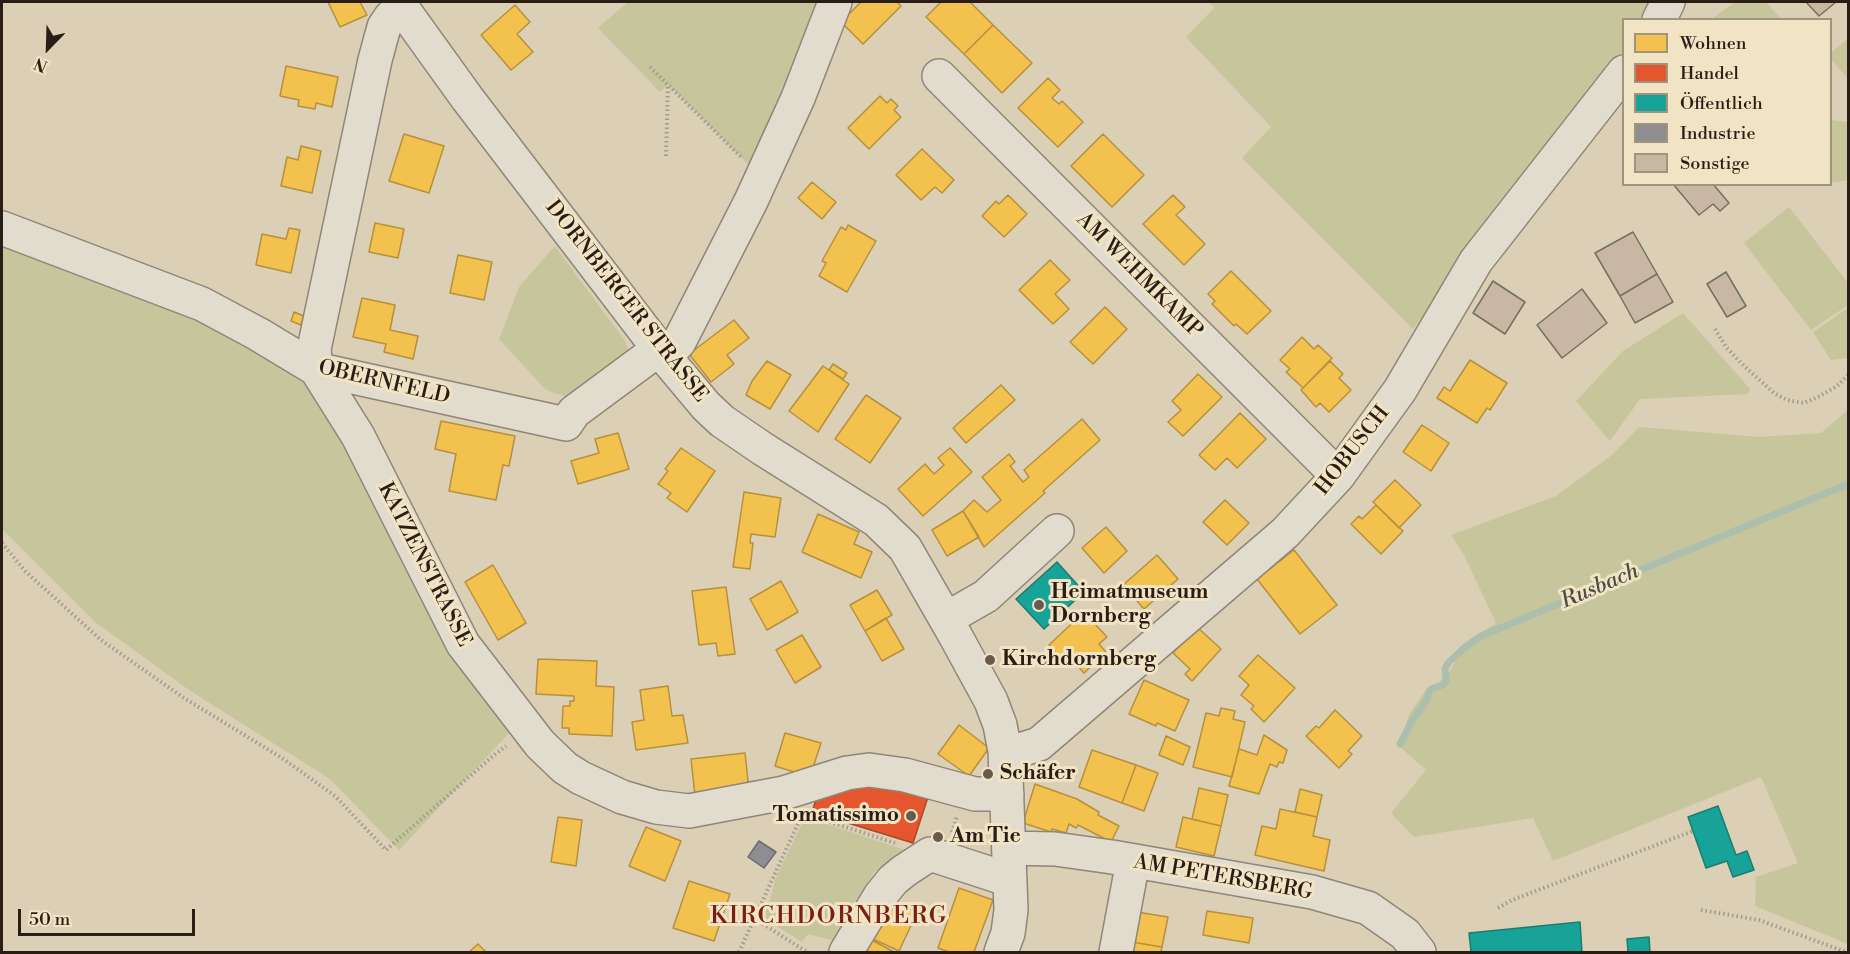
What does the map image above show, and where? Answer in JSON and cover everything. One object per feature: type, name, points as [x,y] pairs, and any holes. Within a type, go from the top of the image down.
[{"type":"street","points":[[662,353],[679,342],[762,177],[798,98],[835,2]]},
{"type":"street","points":[[1660,18],[1668,2]]},
{"type":"street","points":[[316,369],[314,349],[375,60],[384,27],[399,4]]},
{"type":"street","name":"DORNBERGER STRASSE","points":[[399,4],[467,98],[694,393],[722,421],[876,520],[905,548],[991,701],[1000,725],[1005,751],[1011,910],[1008,933],[1001,952]]},
{"type":"street","name":"HOBUSCH","points":[[1005,751],[1020,750],[1039,744],[1285,533],[1338,476],[1400,390],[1476,261],[1622,73]]},
{"type":"street","name":"AM WEHMKAMP","points":[[939,76],[1338,476]]},
{"type":"street","name":"OBERNFELD","points":[[2,228],[202,304],[316,369],[566,424],[574,412],[662,353]]},
{"type":"street","name":"KATZENSTRASSE","points":[[316,369],[358,436],[463,644],[540,744],[564,768],[622,797],[656,807],[688,811],[803,802],[847,773],[869,770],[905,775],[975,794],[1007,794]]},
{"type":"street","points":[[946,619],[986,596],[1057,531]]},
{"type":"street","name":"AM PETERSBERG","points":[[1009,848],[1055,849],[1312,892],[1368,908],[1405,934],[1419,952]]},
{"type":"street","points":[[846,952],[892,880],[937,856],[1010,880]]},
{"type":"street","points":[[1116,952],[1133,861]]},
{"type":"path","points":[[650,67],[762,177]]},
{"type":"path","points":[[666,156],[668,85]]},
{"type":"path","points":[[1715,329],[1743,366],[1774,393],[1787,400],[1804,403],[1837,386],[1848,375]]},
{"type":"path","points":[[2,543],[25,571],[101,640],[184,698],[282,758],[335,796],[386,850],[494,755],[512,743]]},
{"type":"path","points":[[739,952],[803,813],[803,802],[937,856],[965,792]]},
{"type":"path","points":[[1498,908],[1512,900],[1693,831]]},
{"type":"path","points":[[1701,910],[1759,920],[1846,952]]},
{"type":"path","points":[[755,919],[807,952]]},
{"type":"shaded area","points":[[628,2],[827,2],[751,167],[668,85],[660,92],[598,28]]},
{"type":"shaded area","points":[[1208,2],[1658,2],[1650,18],[1622,18],[1622,57],[1413,329],[1242,158],[1271,127],[1186,37],[1215,7]]},
{"type":"shaded area","points":[[1735,2],[1766,2],[1780,18],[1713,18]]},
{"type":"shaded area","points":[[1848,38],[1848,79],[1832,60],[1832,52]]},
{"type":"shaded area","points":[[1832,120],[1848,122],[1848,180],[1832,182]]},
{"type":"shaded area","points":[[1789,207],[1848,283],[1848,305],[1811,330],[1744,243]]},
{"type":"shaded area","points":[[2,238],[180,304],[300,374],[324,402],[513,729],[399,850],[330,779],[189,690],[95,622],[2,529]]},
{"type":"shaded area","points":[[555,246],[625,341],[630,356],[569,398],[546,390],[499,339],[519,287]]},
{"type":"shaded area","points":[[1848,308],[1848,358],[1831,360],[1813,332]]},
{"type":"shaded area","points":[[1683,313],[1750,389],[1748,394],[1640,399],[1610,441],[1576,401],[1623,351]]},
{"type":"shaded area","points":[[1848,410],[1848,944],[1755,906],[1756,877],[1798,863],[1761,777],[1553,861],[1533,818],[1414,837],[1391,813],[1426,770],[1398,745],[1410,713],[1427,688],[1443,684],[1464,644],[1496,623],[1464,555],[1451,535],[1556,496],[1612,455],[1639,427],[1759,437],[1821,433]]},
{"type":"shaded area","points":[[808,818],[905,850],[903,859],[892,869],[875,871],[853,904],[858,915],[839,942],[808,934],[802,942],[762,917],[769,904],[775,880],[801,825]]},
{"type":"building: Wohnen","points":[[328,2],[360,2],[367,15],[340,27]]},
{"type":"building: Wohnen","points":[[861,2],[897,2],[901,6],[863,44],[841,22]]},
{"type":"building: Wohnen","points":[[941,2],[970,2],[993,25],[964,54],[926,17]]},
{"type":"building: Wohnen","points":[[515,5],[530,22],[517,34],[533,52],[511,70],[481,35]]},
{"type":"building: Wohnen","points":[[993,25],[1032,63],[1002,93],[964,54]]},
{"type":"building: Wohnen","points":[[286,66],[338,77],[332,107],[316,103],[315,109],[298,106],[299,100],[280,96]]},
{"type":"building: Wohnen","points":[[1048,78],[1060,90],[1052,98],[1059,104],[1062,101],[1083,122],[1058,147],[1018,108]]},
{"type":"building: Wohnen","points":[[880,96],[887,103],[891,99],[898,106],[894,110],[901,117],[869,149],[848,128]]},
{"type":"building: Wohnen","points":[[404,134],[444,146],[429,193],[389,181]]},
{"type":"building: Wohnen","points":[[1103,134],[1144,175],[1112,207],[1071,166]]},
{"type":"building: Wohnen","points":[[301,146],[321,151],[312,193],[281,186],[287,157],[298,160]]},
{"type":"building: Wohnen","points":[[922,149],[954,180],[942,193],[935,187],[921,200],[896,175]]},
{"type":"building: Wohnen","points":[[812,182],[836,202],[822,219],[798,198]]},
{"type":"building: Wohnen","points":[[1008,195],[1027,214],[1004,237],[982,216],[996,201],[999,204]]},
{"type":"building: Wohnen","points":[[1173,195],[1185,207],[1176,215],[1205,244],[1184,265],[1143,224]]},
{"type":"building: Wohnen","points":[[375,223],[404,229],[398,258],[369,252]]},
{"type":"building: Wohnen","points":[[848,225],[876,241],[847,292],[819,276],[826,263],[822,261],[841,227],[846,230]]},
{"type":"building: Wohnen","points":[[289,228],[300,230],[291,273],[256,265],[262,234],[286,239]]},
{"type":"building: Wohnen","points":[[458,255],[492,262],[484,300],[450,293]]},
{"type":"building: Wohnen","points":[[1050,260],[1070,280],[1055,294],[1069,309],[1053,324],[1019,290]]},
{"type":"building: Wohnen","points":[[1231,271],[1271,311],[1247,334],[1236,324],[1234,326],[1212,304],[1215,301],[1208,294]]},
{"type":"building: Wohnen","points":[[362,298],[395,305],[390,330],[418,336],[413,359],[384,352],[386,344],[353,337]]},
{"type":"building: Wohnen","points":[[1105,307],[1127,329],[1093,364],[1070,342]]},
{"type":"building: Wohnen","points":[[294,312],[304,316],[301,325],[291,321]]},
{"type":"building: Wohnen","points":[[734,320],[749,338],[727,355],[734,364],[711,382],[689,354]]},
{"type":"building: Wohnen","points":[[1302,337],[1314,349],[1318,345],[1332,358],[1303,388],[1286,372],[1290,369],[1280,360]]},
{"type":"building: Wohnen","points":[[1470,360],[1507,383],[1490,410],[1487,408],[1477,423],[1437,398],[1444,387],[1450,391]]},
{"type":"building: Wohnen","points":[[767,361],[791,375],[770,409],[746,395],[752,381]]},
{"type":"building: Wohnen","points":[[1330,361],[1343,374],[1339,378],[1351,390],[1329,412],[1320,403],[1316,407],[1301,390]]},
{"type":"building: Wohnen","points":[[833,364],[847,373],[843,379],[829,370]]},
{"type":"building: Wohnen","points":[[823,366],[849,384],[818,432],[789,411]]},
{"type":"building: Wohnen","points":[[1198,374],[1222,397],[1183,436],[1168,422],[1181,410],[1172,401]]},
{"type":"building: Wohnen","points":[[1001,385],[1015,400],[966,443],[953,428]]},
{"type":"building: Wohnen","points":[[866,395],[901,418],[870,463],[835,439]]},
{"type":"building: Wohnen","points":[[1240,413],[1266,439],[1237,468],[1227,458],[1215,470],[1199,455]]},
{"type":"building: Wohnen","points":[[1082,419],[1100,440],[984,547],[963,511],[974,500],[987,512],[1001,500],[982,477],[1009,454],[1015,462],[1010,466],[1023,482],[1029,477],[1024,470]]},
{"type":"building: Wohnen","points":[[441,421],[515,436],[509,466],[503,465],[496,500],[449,491],[456,454],[435,449]]},
{"type":"building: Wohnen","points":[[1422,425],[1449,443],[1431,471],[1403,452]]},
{"type":"building: Wohnen","points":[[618,433],[629,469],[578,484],[571,461],[599,453],[595,439]]},
{"type":"building: Wohnen","points":[[681,448],[715,471],[687,512],[667,498],[671,493],[658,484],[668,471],[665,469]]},
{"type":"building: Wohnen","points":[[950,448],[972,472],[923,516],[898,489],[925,464],[934,474],[944,465],[938,458]]},
{"type":"building: Wohnen","points":[[1395,480],[1421,505],[1399,528],[1373,502]]},
{"type":"building: Wohnen","points":[[744,492],[781,498],[775,537],[751,534],[750,543],[753,543],[750,569],[733,567]]},
{"type":"building: Wohnen","points":[[1225,500],[1249,523],[1227,545],[1203,522]]},
{"type":"building: Wohnen","points":[[1376,505],[1403,531],[1381,554],[1351,524],[1359,516],[1362,519]]},
{"type":"building: Wohnen","points":[[963,511],[979,537],[947,556],[932,530]]},
{"type":"building: Wohnen","points":[[818,514],[859,532],[854,544],[872,552],[861,578],[802,552]]},
{"type":"building: Wohnen","points":[[1106,527],[1127,551],[1104,573],[1082,548]]},
{"type":"building: Wohnen","points":[[1294,550],[1337,605],[1300,634],[1257,579]]},
{"type":"building: Wohnen","points":[[1157,555],[1178,579],[1144,609],[1123,585]]},
{"type":"building: Wohnen","points":[[493,565],[526,623],[498,640],[465,582]]},
{"type":"building: Wohnen","points":[[781,581],[798,612],[767,630],[750,599]]},
{"type":"building: Wohnen","points":[[726,587],[735,654],[718,656],[716,643],[699,645],[692,591]]},
{"type":"building: Wohnen","points":[[877,590],[892,615],[865,631],[850,605]]},
{"type":"building: Wohnen","points":[[1084,612],[1107,637],[1099,644],[1106,652],[1084,673],[1072,660],[1067,665],[1049,645]]},
{"type":"building: Wohnen","points":[[886,618],[904,649],[882,661],[865,631]]},
{"type":"building: Wohnen","points":[[1197,627],[1221,649],[1192,681],[1185,674],[1190,669],[1173,653]]},
{"type":"building: Wohnen","points":[[802,635],[821,667],[795,683],[776,650]]},
{"type":"building: Wohnen","points":[[1258,655],[1295,688],[1264,722],[1251,709],[1254,706],[1241,695],[1249,685],[1239,676]]},
{"type":"building: Wohnen","points":[[538,659],[597,661],[596,686],[614,687],[612,736],[569,734],[569,728],[562,728],[563,706],[570,706],[570,701],[574,701],[574,696],[536,694]]},
{"type":"building: Wohnen","points":[[1144,680],[1189,700],[1175,731],[1157,723],[1156,726],[1129,714]]},
{"type":"building: Wohnen","points":[[668,686],[672,716],[683,715],[688,743],[636,750],[632,722],[644,720],[640,690]]},
{"type":"building: Wohnen","points":[[1221,708],[1235,711],[1233,719],[1245,722],[1232,777],[1193,767],[1206,713],[1219,716]]},
{"type":"building: Wohnen","points":[[1335,710],[1362,736],[1348,751],[1352,754],[1339,768],[1306,736],[1316,726],[1319,728]]},
{"type":"building: Wohnen","points":[[959,725],[989,748],[969,776],[938,754]]},
{"type":"building: Wohnen","points":[[785,733],[821,743],[810,777],[775,766]]},
{"type":"building: Wohnen","points":[[1264,735],[1287,750],[1283,763],[1279,762],[1277,767],[1270,764],[1259,794],[1229,786],[1239,749],[1257,755]]},
{"type":"building: Wohnen","points":[[1166,736],[1190,747],[1183,765],[1159,755]]},
{"type":"building: Wohnen","points":[[1092,750],[1136,765],[1122,803],[1079,787]]},
{"type":"building: Wohnen","points":[[745,753],[749,790],[695,796],[691,759]]},
{"type":"building: Wohnen","points":[[1136,765],[1158,773],[1144,811],[1122,803]]},
{"type":"building: Wohnen","points":[[1035,784],[1077,799],[1099,812],[1098,815],[1119,826],[1111,842],[1078,825],[1076,828],[1069,824],[1066,833],[1052,829],[1051,832],[1023,823]]},
{"type":"building: Wohnen","points":[[1199,788],[1228,795],[1221,826],[1192,819]]},
{"type":"building: Wohnen","points":[[1300,789],[1322,795],[1317,817],[1295,812]]},
{"type":"building: Wohnen","points":[[1280,809],[1317,817],[1313,836],[1330,840],[1324,871],[1255,855],[1262,826],[1276,829]]},
{"type":"building: Wohnen","points":[[558,817],[582,820],[576,866],[551,862]]},
{"type":"building: Wohnen","points":[[1183,817],[1221,826],[1214,856],[1176,847]]},
{"type":"building: Wohnen","points":[[646,827],[681,841],[665,881],[629,866]]},
{"type":"building: Wohnen","points":[[689,881],[730,894],[714,941],[673,928]]},
{"type":"building: Wohnen","points":[[959,888],[993,900],[974,952],[949,952],[938,948]]},
{"type":"building: Wohnen","points":[[891,900],[917,913],[899,951],[873,939]]},
{"type":"building: Wohnen","points":[[1207,911],[1253,918],[1249,943],[1203,935]]},
{"type":"building: Wohnen","points":[[1137,912],[1168,917],[1162,947],[1132,942]]},
{"type":"building: Wohnen","points":[[870,939],[894,952],[863,952]]},
{"type":"building: Wohnen","points":[[1132,942],[1162,947],[1161,952],[1130,952]]},
{"type":"building: Wohnen","points":[[478,944],[486,952],[469,952]]},
{"type":"building: Handel","points":[[868,779],[928,797],[913,843],[812,812],[819,790]]},
{"type":"building: Öffentlich","points":[[1057,562],[1084,592],[1044,629],[1016,599]]},
{"type":"building: Öffentlich","points":[[1718,806],[1736,855],[1747,851],[1754,870],[1733,877],[1727,861],[1706,868],[1688,817]]},
{"type":"building: Öffentlich","points":[[1580,922],[1582,952],[1471,952],[1469,933]]},
{"type":"building: Öffentlich","points":[[1649,937],[1650,952],[1628,952],[1627,939]]},
{"type":"building: Industrie","points":[[759,841],[776,852],[764,868],[748,857]]},
{"type":"building: Sonstige","points":[[1806,2],[1836,2],[1819,16]]},
{"type":"building: Sonstige","points":[[1675,186],[1715,186],[1729,203],[1720,211],[1713,204],[1699,215]]},
{"type":"building: Sonstige","points":[[1633,232],[1657,274],[1620,296],[1595,253]]},
{"type":"building: Sonstige","points":[[1726,272],[1746,306],[1727,317],[1707,284]]},
{"type":"building: Sonstige","points":[[1657,274],[1673,302],[1635,323],[1620,296]]},
{"type":"building: Sonstige","points":[[1493,281],[1525,302],[1505,334],[1473,313]]},
{"type":"building: Sonstige","points":[[1582,289],[1607,323],[1562,358],[1537,325]]},
{"type":"waterway","name":"Rusbach","points":[[1400,744],[1431,689],[1446,681],[1445,669],[1448,663],[1481,636],[1848,484]]},
{"type":"place","name":"Heimatmuseum Dornberg","points":[[1039,605]]},
{"type":"place","name":"Kirchdornberg","points":[[990,660]]},
{"type":"place","name":"Schäfer","points":[[988,774]]},
{"type":"place","name":"Tomatissimo","points":[[911,816]]},
{"type":"place","name":"Am Tie","points":[[938,837]]},
{"type":"district","name":"KIRCHDORNBERG","points":[[829,917]]}]
